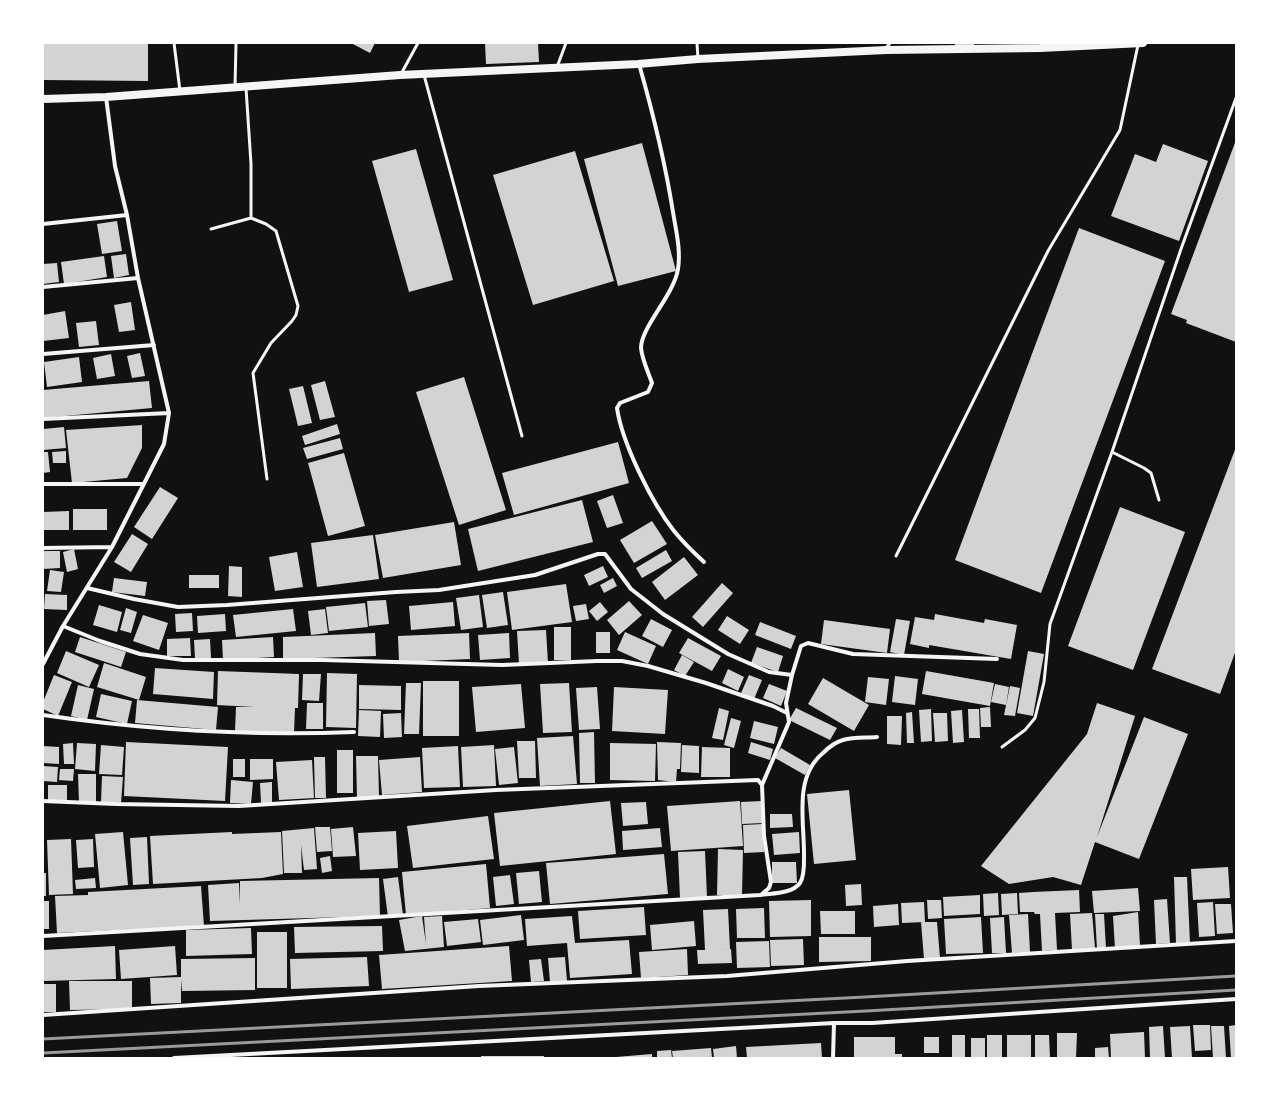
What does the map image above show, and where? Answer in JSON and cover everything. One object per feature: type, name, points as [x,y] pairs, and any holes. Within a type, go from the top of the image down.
[{"type":"main road","points":[[43,99],[106,98],[180,90],[235,89],[400,75],[638,64],[888,46],[1143,43]]},
{"type":"street","points":[[638,64],[649,99],[671,197],[678,242],[678,268],[674,284],[642,339],[642,353],[652,383],[651,388],[648,392],[620,403],[617,408],[627,444],[644,480],[673,530],[704,562]]},
{"type":"street","points":[[43,664],[63,626],[112,547],[144,484],[164,444],[169,413],[138,278],[127,215],[115,166],[106,98]]},
{"type":"street","points":[[43,224],[127,215]]},
{"type":"street","points":[[43,287],[138,278]]},
{"type":"street","points":[[43,354],[154,346]]},
{"type":"street","points":[[43,419],[169,413]]},
{"type":"street","points":[[43,484],[144,484]]},
{"type":"street","points":[[43,548],[112,547]]},
{"type":"street","points":[[87,588],[178,607],[227,605],[439,590],[535,575],[598,554],[606,554],[631,590],[663,614],[728,654],[769,672],[792,675]]},
{"type":"street","points":[[63,626],[100,641],[140,654],[183,660],[323,660],[502,665],[597,661],[622,662],[648,666],[706,683],[773,706],[787,713]]},
{"type":"street","points":[[760,895],[766,891],[771,882],[764,836],[762,785],[789,722],[787,713],[787,696],[801,646],[808,643],[853,654],[998,659]]},
{"type":"street","points":[[43,715],[131,726],[217,732],[273,734],[354,732]]},
{"type":"street","points":[[43,936],[760,895],[789,890],[800,882],[803,872],[802,820],[806,777],[813,763],[831,746],[843,740],[877,737]]},
{"type":"street","points":[[43,801],[239,806],[496,790],[745,779],[758,780],[762,785]]},
{"type":"street","points":[[43,1015],[479,986],[727,976],[907,961],[1236,941]]},
{"type":"street","points":[[174,1058],[834,1023],[872,1023],[1236,999]]},
{"type":"street","points":[[833,1058],[834,1023]]},
{"type":"lane","points":[[174,43],[180,90]]},
{"type":"lane","points":[[235,89],[236,43]]},
{"type":"lane","points":[[400,75],[418,43]]},
{"type":"lane","points":[[557,67],[566,43]]},
{"type":"lane","points":[[697,43],[698,59]]},
{"type":"lane","points":[[896,556],[1048,251],[1120,130],[1138,43]]},
{"type":"lane","points":[[424,75],[522,436]]},
{"type":"lane","points":[[246,87],[251,164],[251,218]]},
{"type":"lane","points":[[1002,747],[1025,730],[1035,718],[1044,682],[1050,624],[1112,452],[1181,249],[1236,98]]},
{"type":"lane","points":[[211,229],[251,218],[266,224],[276,231],[298,306],[296,315],[292,321],[271,343],[253,373],[267,479]]},
{"type":"lane","points":[[1112,452],[1151,473],[1159,500]]},
{"type":"building","points":[[44,43],[148,43],[148,81],[43,80]]},
{"type":"building","points":[[351,43],[375,43],[370,53]]},
{"type":"building","points":[[485,43],[538,43],[539,62],[486,64]]},
{"type":"building","points":[[955,43],[974,43],[974,45],[955,47]]},
{"type":"building","points":[[1236,140],[1236,342],[1186,323],[1187,320],[1171,314]]},
{"type":"building","points":[[642,143],[676,271],[618,286],[584,159]]},
{"type":"building","points":[[1163,144],[1208,161],[1179,241],[1111,216],[1135,154],[1156,162]]},
{"type":"building","points":[[416,149],[453,280],[409,292],[372,161]]},
{"type":"building","points":[[575,151],[614,281],[533,305],[493,175]]},
{"type":"building","points":[[117,221],[122,251],[102,254],[97,224]]},
{"type":"building","points":[[1079,228],[1165,261],[1041,593],[955,560]]},
{"type":"building","points":[[126,254],[129,275],[114,278],[111,256]]},
{"type":"building","points":[[104,256],[107,277],[64,284],[61,262]]},
{"type":"building","points":[[57,263],[59,282],[43,284],[43,264]]},
{"type":"building","points":[[131,302],[135,330],[119,332],[114,305]]},
{"type":"building","points":[[65,311],[69,338],[43,341],[43,315]]},
{"type":"building","points":[[96,321],[99,345],[79,347],[76,323]]},
{"type":"building","points":[[140,353],[145,376],[132,378],[127,356]]},
{"type":"building","points":[[111,354],[115,376],[97,379],[93,358]]},
{"type":"building","points":[[79,357],[82,382],[47,387],[44,362]]},
{"type":"building","points":[[464,377],[506,510],[459,525],[416,392]]},
{"type":"building","points":[[149,381],[152,408],[43,418],[43,390]]},
{"type":"building","points":[[325,381],[335,417],[320,420],[311,385]]},
{"type":"building","points":[[303,386],[312,423],[298,426],[289,389]]},
{"type":"building","points":[[337,424],[340,434],[305,445],[302,436]]},
{"type":"building","points":[[142,425],[142,448],[127,478],[72,483],[66,430]]},
{"type":"building","points":[[64,427],[66,448],[43,450],[43,429]]},
{"type":"building","points":[[340,438],[343,449],[307,459],[303,448]]},
{"type":"building","points":[[618,442],[629,483],[514,515],[502,473]]},
{"type":"building","points":[[1236,447],[1236,650],[1220,694],[1152,669]]},
{"type":"building","points":[[66,451],[66,463],[53,463],[52,452]]},
{"type":"building","points":[[43,452],[48,452],[50,472],[43,473]]},
{"type":"building","points":[[344,453],[365,526],[328,536],[308,463]]},
{"type":"building","points":[[160,487],[178,498],[152,539],[134,527]]},
{"type":"building","points":[[613,495],[623,523],[607,528],[597,501]]},
{"type":"building","points":[[582,500],[593,542],[478,571],[468,529]]},
{"type":"building","points":[[1120,507],[1185,532],[1133,670],[1068,646]]},
{"type":"building","points":[[73,509],[107,509],[107,530],[73,530]]},
{"type":"building","points":[[69,511],[69,530],[43,530],[43,512]]},
{"type":"building","points":[[652,521],[667,544],[634,563],[620,540]]},
{"type":"building","points":[[454,522],[461,565],[383,578],[375,535]]},
{"type":"building","points":[[132,534],[148,544],[131,572],[114,562]]},
{"type":"building","points":[[373,535],[379,579],[317,587],[311,543]]},
{"type":"building","points":[[74,549],[78,569],[67,572],[63,552]]},
{"type":"building","points":[[666,550],[672,561],[642,578],[636,568]]},
{"type":"building","points":[[43,551],[60,551],[60,568],[43,569]]},
{"type":"building","points":[[297,552],[303,587],[275,591],[269,557]]},
{"type":"building","points":[[684,557],[698,575],[665,600],[652,582]]},
{"type":"building","points":[[229,566],[242,567],[242,597],[228,596]]},
{"type":"building","points":[[603,566],[608,577],[589,586],[584,575]]},
{"type":"building","points":[[50,570],[64,572],[61,592],[47,591]]},
{"type":"building","points":[[189,575],[219,575],[219,588],[189,588]]},
{"type":"building","points":[[114,578],[147,582],[145,596],[112,592]]},
{"type":"building","points":[[613,578],[617,586],[604,593],[600,585]]},
{"type":"building","points":[[722,583],[733,593],[703,627],[692,617]]},
{"type":"building","points":[[566,584],[572,622],[512,630],[507,592]]},
{"type":"building","points":[[503,592],[508,625],[487,628],[482,595]]},
{"type":"building","points":[[45,594],[67,595],[67,610],[44,609]]},
{"type":"building","points":[[479,595],[483,627],[461,630],[456,598]]},
{"type":"building","points":[[386,600],[389,624],[369,626],[367,601]]},
{"type":"building","points":[[629,601],[642,615],[619,635],[607,620]]},
{"type":"building","points":[[453,602],[455,626],[411,630],[409,606]]},
{"type":"building","points":[[600,602],[608,612],[597,621],[589,611]]},
{"type":"building","points":[[365,603],[368,627],[329,631],[326,607]]},
{"type":"building","points":[[586,604],[589,619],[576,621],[573,606]]},
{"type":"building","points":[[99,605],[122,612],[117,632],[93,625]]},
{"type":"building","points":[[126,608],[137,612],[131,633],[120,630]]},
{"type":"building","points":[[293,609],[296,631],[236,637],[233,615]]},
{"type":"building","points":[[325,609],[328,633],[311,635],[308,611]]},
{"type":"building","points":[[192,613],[193,631],[176,632],[175,614]]},
{"type":"building","points":[[225,614],[226,631],[198,633],[197,616]]},
{"type":"building","points":[[935,614],[984,623],[985,619],[1017,625],[1011,659],[929,645],[929,648],[910,644],[915,617],[934,620]]},
{"type":"building","points":[[143,615],[168,623],[159,650],[133,641]]},
{"type":"building","points":[[727,616],[749,630],[740,644],[718,630]]},
{"type":"building","points":[[651,619],[672,630],[663,647],[642,636]]},
{"type":"building","points":[[896,619],[910,621],[904,655],[890,652]]},
{"type":"building","points":[[824,620],[890,629],[887,653],[821,644]]},
{"type":"building","points":[[760,622],[796,636],[791,649],[755,635]]},
{"type":"building","points":[[554,627],[571,627],[571,660],[554,660]]},
{"type":"building","points":[[546,630],[548,663],[519,664],[517,631]]},
{"type":"building","points":[[596,632],[610,632],[610,653],[596,653]]},
{"type":"building","points":[[625,632],[656,646],[648,664],[617,650]]},
{"type":"building","points":[[375,633],[376,656],[283,659],[283,637]]},
{"type":"building","points":[[469,633],[470,659],[399,662],[398,636]]},
{"type":"building","points":[[509,633],[510,658],[480,660],[478,635]]},
{"type":"building","points":[[80,637],[126,652],[121,667],[75,652]]},
{"type":"building","points":[[273,637],[274,657],[223,660],[222,640]]},
{"type":"building","points":[[190,638],[191,656],[167,656],[167,639]]},
{"type":"building","points":[[688,638],[721,656],[712,671],[679,653]]},
{"type":"building","points":[[210,639],[211,658],[195,659],[194,640]]},
{"type":"building","points":[[757,647],[783,656],[778,672],[751,663]]},
{"type":"building","points":[[66,651],[99,665],[89,687],[57,673]]},
{"type":"building","points":[[1028,651],[1044,654],[1033,716],[1017,713]]},
{"type":"building","points":[[682,655],[694,662],[685,676],[674,670]]},
{"type":"building","points":[[104,663],[146,677],[139,700],[97,687]]},
{"type":"building","points":[[155,668],[214,672],[213,699],[153,694]]},
{"type":"building","points":[[728,669],[744,677],[738,691],[722,683]]},
{"type":"building","points":[[218,671],[299,674],[298,708],[295,708],[294,733],[235,731],[236,707],[254,707],[217,705]]},
{"type":"building","points":[[926,671],[994,683],[990,706],[922,694]]},
{"type":"building","points":[[327,673],[357,674],[356,728],[326,727]]},
{"type":"building","points":[[303,674],[321,674],[319,701],[302,700]]},
{"type":"building","points":[[54,675],[72,682],[58,716],[43,709],[43,702]]},
{"type":"building","points":[[749,675],[762,680],[754,699],[741,693]]},
{"type":"building","points":[[895,676],[918,679],[915,705],[892,702]]},
{"type":"building","points":[[868,677],[889,679],[886,705],[865,702]]},
{"type":"building","points":[[823,678],[869,705],[854,731],[808,704]]},
{"type":"building","points":[[423,681],[459,681],[459,736],[423,736]]},
{"type":"building","points":[[406,683],[421,683],[419,734],[404,734]]},
{"type":"building","points":[[569,683],[572,732],[543,733],[540,684]]},
{"type":"building","points":[[521,684],[525,728],[476,732],[472,687]]},
{"type":"building","points":[[769,684],[787,691],[781,706],[763,698]]},
{"type":"building","points":[[995,684],[1009,687],[1006,705],[991,702]]},
{"type":"building","points":[[78,685],[94,689],[87,720],[71,716]]},
{"type":"building","points":[[359,685],[401,686],[401,710],[359,709]]},
{"type":"building","points":[[1010,686],[1020,688],[1015,716],[1004,715]]},
{"type":"building","points":[[597,687],[600,729],[579,730],[576,688]]},
{"type":"building","points":[[614,687],[668,690],[665,734],[612,731]]},
{"type":"building","points":[[101,694],[132,701],[127,724],[96,717]]},
{"type":"building","points":[[137,700],[218,707],[216,730],[135,723]]},
{"type":"building","points":[[307,703],[323,703],[323,729],[306,729]]},
{"type":"building","points":[[1097,703],[1135,716],[1097,837],[1144,717],[1188,734],[1139,859],[1095,842],[1081,885],[1053,877],[1009,884],[981,866],[1087,734]]},
{"type":"building","points":[[990,707],[991,727],[981,727],[980,708]]},
{"type":"building","points":[[719,708],[729,711],[723,740],[712,738]]},
{"type":"building","points":[[796,708],[837,728],[830,740],[789,720]]},
{"type":"building","points":[[931,709],[932,741],[921,742],[919,710]]},
{"type":"building","points":[[968,709],[979,709],[980,738],[969,738]]},
{"type":"building","points":[[359,710],[381,711],[380,737],[358,736]]},
{"type":"building","points":[[962,710],[964,742],[953,743],[951,711]]},
{"type":"building","points":[[912,712],[914,743],[907,743],[906,713]]},
{"type":"building","points":[[401,713],[402,737],[384,738],[383,714]]},
{"type":"building","points":[[933,713],[947,713],[948,741],[935,742]]},
{"type":"building","points":[[887,716],[902,716],[901,745],[887,744]]},
{"type":"building","points":[[731,718],[741,721],[734,748],[724,745]]},
{"type":"building","points":[[754,721],[778,727],[774,744],[750,738]]},
{"type":"building","points":[[594,732],[595,783],[580,783],[579,733]]},
{"type":"building","points":[[573,736],[577,784],[540,786],[537,738]]},
{"type":"building","points":[[517,741],[535,741],[536,778],[519,778]]},
{"type":"building","points":[[126,742],[228,747],[225,801],[124,796]]},
{"type":"building","points":[[657,742],[681,743],[680,769],[677,769],[676,782],[658,780]]},
{"type":"building","points":[[751,742],[773,749],[770,760],[748,753]]},
{"type":"building","points":[[73,743],[74,764],[64,764],[63,744]]},
{"type":"building","points":[[77,743],[96,744],[95,771],[75,769]]},
{"type":"building","points":[[610,743],[656,744],[655,781],[610,780]]},
{"type":"building","points":[[101,745],[124,747],[122,775],[99,774]]},
{"type":"building","points":[[494,745],[496,786],[463,787],[461,747]]},
{"type":"building","points":[[682,745],[699,746],[699,773],[681,772]]},
{"type":"building","points":[[43,746],[59,747],[59,764],[43,763]]},
{"type":"building","points":[[458,746],[460,787],[424,788],[422,748]]},
{"type":"building","points":[[514,747],[518,783],[499,785],[495,749]]},
{"type":"building","points":[[702,747],[730,748],[730,777],[701,777]]},
{"type":"building","points":[[781,748],[810,765],[805,775],[775,758]]},
{"type":"building","points":[[337,750],[353,750],[353,793],[337,793]]},
{"type":"building","points":[[356,756],[378,756],[379,797],[357,797]]},
{"type":"building","points":[[314,757],[325,757],[326,798],[315,798]]},
{"type":"building","points":[[420,757],[422,792],[382,795],[379,760]]},
{"type":"building","points":[[233,759],[245,759],[245,777],[233,777]]},
{"type":"building","points":[[250,759],[273,759],[273,779],[250,780]]},
{"type":"building","points":[[312,760],[314,798],[279,800],[276,762]]},
{"type":"building","points":[[43,766],[58,767],[57,782],[43,781]]},
{"type":"building","points":[[60,769],[74,769],[73,781],[59,780]]},
{"type":"building","points":[[78,774],[96,774],[96,802],[79,802]]},
{"type":"building","points":[[102,776],[123,777],[121,803],[101,802]]},
{"type":"building","points":[[231,780],[253,782],[251,804],[230,803]]},
{"type":"building","points":[[272,782],[272,803],[261,803],[260,783]]},
{"type":"building","points":[[48,785],[67,785],[67,800],[48,800]]},
{"type":"building","points":[[849,790],[856,860],[814,864],[807,794]]},
{"type":"building","points":[[610,801],[616,854],[500,866],[494,813]]},
{"type":"building","points":[[740,801],[743,846],[671,851],[667,806]]},
{"type":"building","points":[[762,801],[763,823],[742,824],[741,802]]},
{"type":"building","points":[[646,802],[648,824],[623,826],[621,803]]},
{"type":"building","points":[[770,814],[792,814],[793,827],[770,828]]},
{"type":"building","points":[[488,816],[494,859],[413,868],[407,826]]},
{"type":"building","points":[[763,824],[764,852],[744,853],[743,825]]},
{"type":"building","points":[[315,827],[330,827],[332,851],[317,852]]},
{"type":"building","points":[[353,827],[356,856],[333,857],[331,829]]},
{"type":"building","points":[[314,828],[317,869],[304,870],[301,845],[302,873],[284,873],[282,831]]},
{"type":"building","points":[[660,828],[662,847],[623,850],[622,831]]},
{"type":"building","points":[[396,831],[398,868],[360,870],[358,833]]},
{"type":"building","points":[[123,832],[128,885],[100,888],[95,834]]},
{"type":"building","points":[[232,832],[232,834],[281,832],[283,874],[262,878],[153,884],[150,836]]},
{"type":"building","points":[[799,832],[800,853],[774,855],[772,834]]},
{"type":"building","points":[[147,837],[149,884],[133,885],[130,838]]},
{"type":"building","points":[[71,839],[73,894],[49,895],[47,840]]},
{"type":"building","points":[[93,839],[94,867],[78,868],[76,840]]},
{"type":"building","points":[[718,849],[743,850],[742,896],[717,895]]},
{"type":"building","points":[[705,851],[707,897],[680,898],[678,852]]},
{"type":"building","points":[[664,854],[668,894],[550,904],[546,863]]},
{"type":"building","points":[[330,856],[332,871],[322,873],[320,858]]},
{"type":"building","points":[[772,862],[796,862],[797,883],[772,883]]},
{"type":"building","points":[[486,864],[490,908],[406,915],[402,872]]},
{"type":"building","points":[[1228,867],[1230,898],[1193,900],[1191,869]]},
{"type":"building","points":[[539,871],[542,902],[519,904],[516,873]]},
{"type":"building","points":[[43,873],[46,873],[46,896],[43,896]]},
{"type":"building","points":[[510,875],[514,904],[496,906],[493,877]]},
{"type":"building","points":[[398,877],[403,915],[388,917],[383,879]]},
{"type":"building","points":[[1174,877],[1187,877],[1190,943],[1176,944]]},
{"type":"building","points":[[95,878],[96,888],[76,889],[75,880]]},
{"type":"building","points":[[379,878],[380,916],[210,921],[208,885],[239,883],[240,904],[240,881]]},
{"type":"building","points":[[861,884],[862,905],[846,906],[845,885]]},
{"type":"building","points":[[201,886],[204,926],[57,933],[55,896],[88,895],[88,892]]},
{"type":"building","points":[[1138,888],[1140,911],[1094,913],[1092,891]]},
{"type":"building","points":[[1079,890],[1080,912],[1055,913],[1057,950],[1042,951],[1040,914],[1035,914],[1034,912],[1020,912],[1019,893]]},
{"type":"building","points":[[998,893],[999,915],[984,916],[983,894]]},
{"type":"building","points":[[1017,893],[1018,914],[1002,915],[1001,894]]},
{"type":"building","points":[[980,895],[980,914],[944,916],[943,897]]},
{"type":"building","points":[[1167,899],[1170,943],[1156,944],[1154,900]]},
{"type":"building","points":[[811,900],[811,936],[770,937],[769,901]]},
{"type":"building","points":[[927,900],[941,900],[942,918],[928,919]]},
{"type":"building","points":[[43,901],[49,901],[49,929],[43,929]]},
{"type":"building","points":[[924,902],[925,922],[902,923],[901,903]]},
{"type":"building","points":[[1213,902],[1215,936],[1199,937],[1197,903]]},
{"type":"building","points":[[898,904],[899,925],[874,927],[873,906]]},
{"type":"building","points":[[1215,904],[1231,904],[1233,933],[1217,934]]},
{"type":"building","points":[[644,907],[646,935],[580,939],[578,911]]},
{"type":"building","points":[[764,908],[765,938],[737,938],[736,909]]},
{"type":"building","points":[[728,909],[730,949],[715,950],[731,949],[732,963],[698,964],[697,950],[705,950],[703,910]]},
{"type":"building","points":[[820,911],[855,911],[855,934],[821,934]]},
{"type":"building","points":[[1138,912],[1140,945],[1115,949],[1113,916]]},
{"type":"building","points":[[1092,913],[1095,948],[1072,950],[1070,914]]},
{"type":"building","points":[[1028,914],[1030,952],[1012,953],[1009,915]]},
{"type":"building","points":[[1095,914],[1104,914],[1106,948],[1097,949]]},
{"type":"building","points":[[521,915],[524,940],[483,945],[480,920]]},
{"type":"building","points":[[422,916],[426,944],[424,917],[442,916],[444,947],[405,951],[399,920]]},
{"type":"building","points":[[572,916],[575,943],[629,940],[632,974],[570,978],[567,943],[527,946],[525,919]]},
{"type":"building","points":[[981,917],[983,953],[946,954],[944,919]]},
{"type":"building","points":[[1004,917],[1006,953],[992,953],[990,918]]},
{"type":"building","points":[[478,919],[481,942],[447,946],[444,922]]},
{"type":"building","points":[[694,921],[696,946],[652,950],[650,925]]},
{"type":"building","points":[[921,922],[937,922],[940,958],[924,959]]},
{"type":"building","points":[[382,926],[383,951],[295,953],[294,927]]},
{"type":"building","points":[[251,928],[252,954],[186,956],[186,930]]},
{"type":"building","points":[[257,932],[287,932],[287,988],[257,988]]},
{"type":"building","points":[[819,937],[871,937],[871,961],[819,962]]},
{"type":"building","points":[[803,939],[804,965],[771,966],[770,940]]},
{"type":"building","points":[[769,941],[770,967],[737,968],[736,942]]},
{"type":"building","points":[[115,946],[116,979],[43,981],[43,950]]},
{"type":"building","points":[[175,946],[177,975],[121,979],[119,950]]},
{"type":"building","points":[[509,946],[512,981],[382,989],[379,955]]},
{"type":"building","points":[[687,949],[688,975],[641,978],[639,952]]},
{"type":"building","points":[[367,957],[369,986],[291,989],[290,959]]},
{"type":"building","points":[[565,957],[567,981],[550,982],[548,958]]},
{"type":"building","points":[[255,958],[255,990],[182,991],[181,979],[181,1003],[151,1004],[150,978],[181,977],[181,959]]},
{"type":"building","points":[[541,959],[544,981],[531,982],[529,960]]},
{"type":"building","points":[[69,981],[132,981],[132,1009],[70,1010]]},
{"type":"building","points":[[43,984],[56,984],[56,1012],[43,1012]]},
{"type":"building","points":[[1193,1025],[1210,1025],[1211,1050],[1195,1051]]},
{"type":"building","points":[[1236,1025],[1236,1058],[1231,1058],[1229,1026]]},
{"type":"building","points":[[1163,1026],[1165,1058],[1150,1058],[1149,1027]]},
{"type":"building","points":[[1190,1026],[1192,1058],[1172,1058],[1170,1027]]},
{"type":"building","points":[[1211,1026],[1224,1026],[1226,1058],[1213,1058]]},
{"type":"building","points":[[1144,1032],[1145,1058],[1111,1058],[1110,1034]]},
{"type":"building","points":[[1057,1033],[1077,1033],[1076,1058],[1057,1058]]},
{"type":"building","points":[[952,1035],[965,1035],[965,1058],[952,1058]]},
{"type":"building","points":[[987,1035],[1002,1035],[1002,1058],[987,1058]]},
{"type":"building","points":[[1007,1035],[1031,1035],[1031,1058],[1007,1058]]},
{"type":"building","points":[[1035,1035],[1049,1035],[1050,1058],[1035,1058]]},
{"type":"building","points":[[854,1037],[895,1037],[895,1054],[902,1054],[902,1058],[854,1058]]},
{"type":"building","points":[[924,1037],[939,1037],[939,1053],[924,1053]]},
{"type":"building","points":[[971,1038],[985,1038],[985,1058],[971,1058]]},
{"type":"building","points":[[821,1043],[822,1058],[747,1058],[746,1047]]},
{"type":"building","points":[[736,1046],[737,1058],[714,1058],[713,1049]]},
{"type":"building","points":[[1108,1047],[1109,1058],[1095,1058],[1095,1048]]},
{"type":"building","points":[[711,1048],[712,1058],[673,1058],[672,1051]]},
{"type":"building","points":[[671,1050],[672,1058],[657,1058],[657,1051]]},
{"type":"building","points":[[652,1054],[652,1058],[616,1058],[616,1057]]},
{"type":"building","points":[[481,1056],[544,1056],[544,1058],[481,1058]]},
{"type":"railway","points":[[43,1039],[865,997],[1236,976]]},
{"type":"railway","points":[[43,1053],[866,1011],[1236,990]]}]
